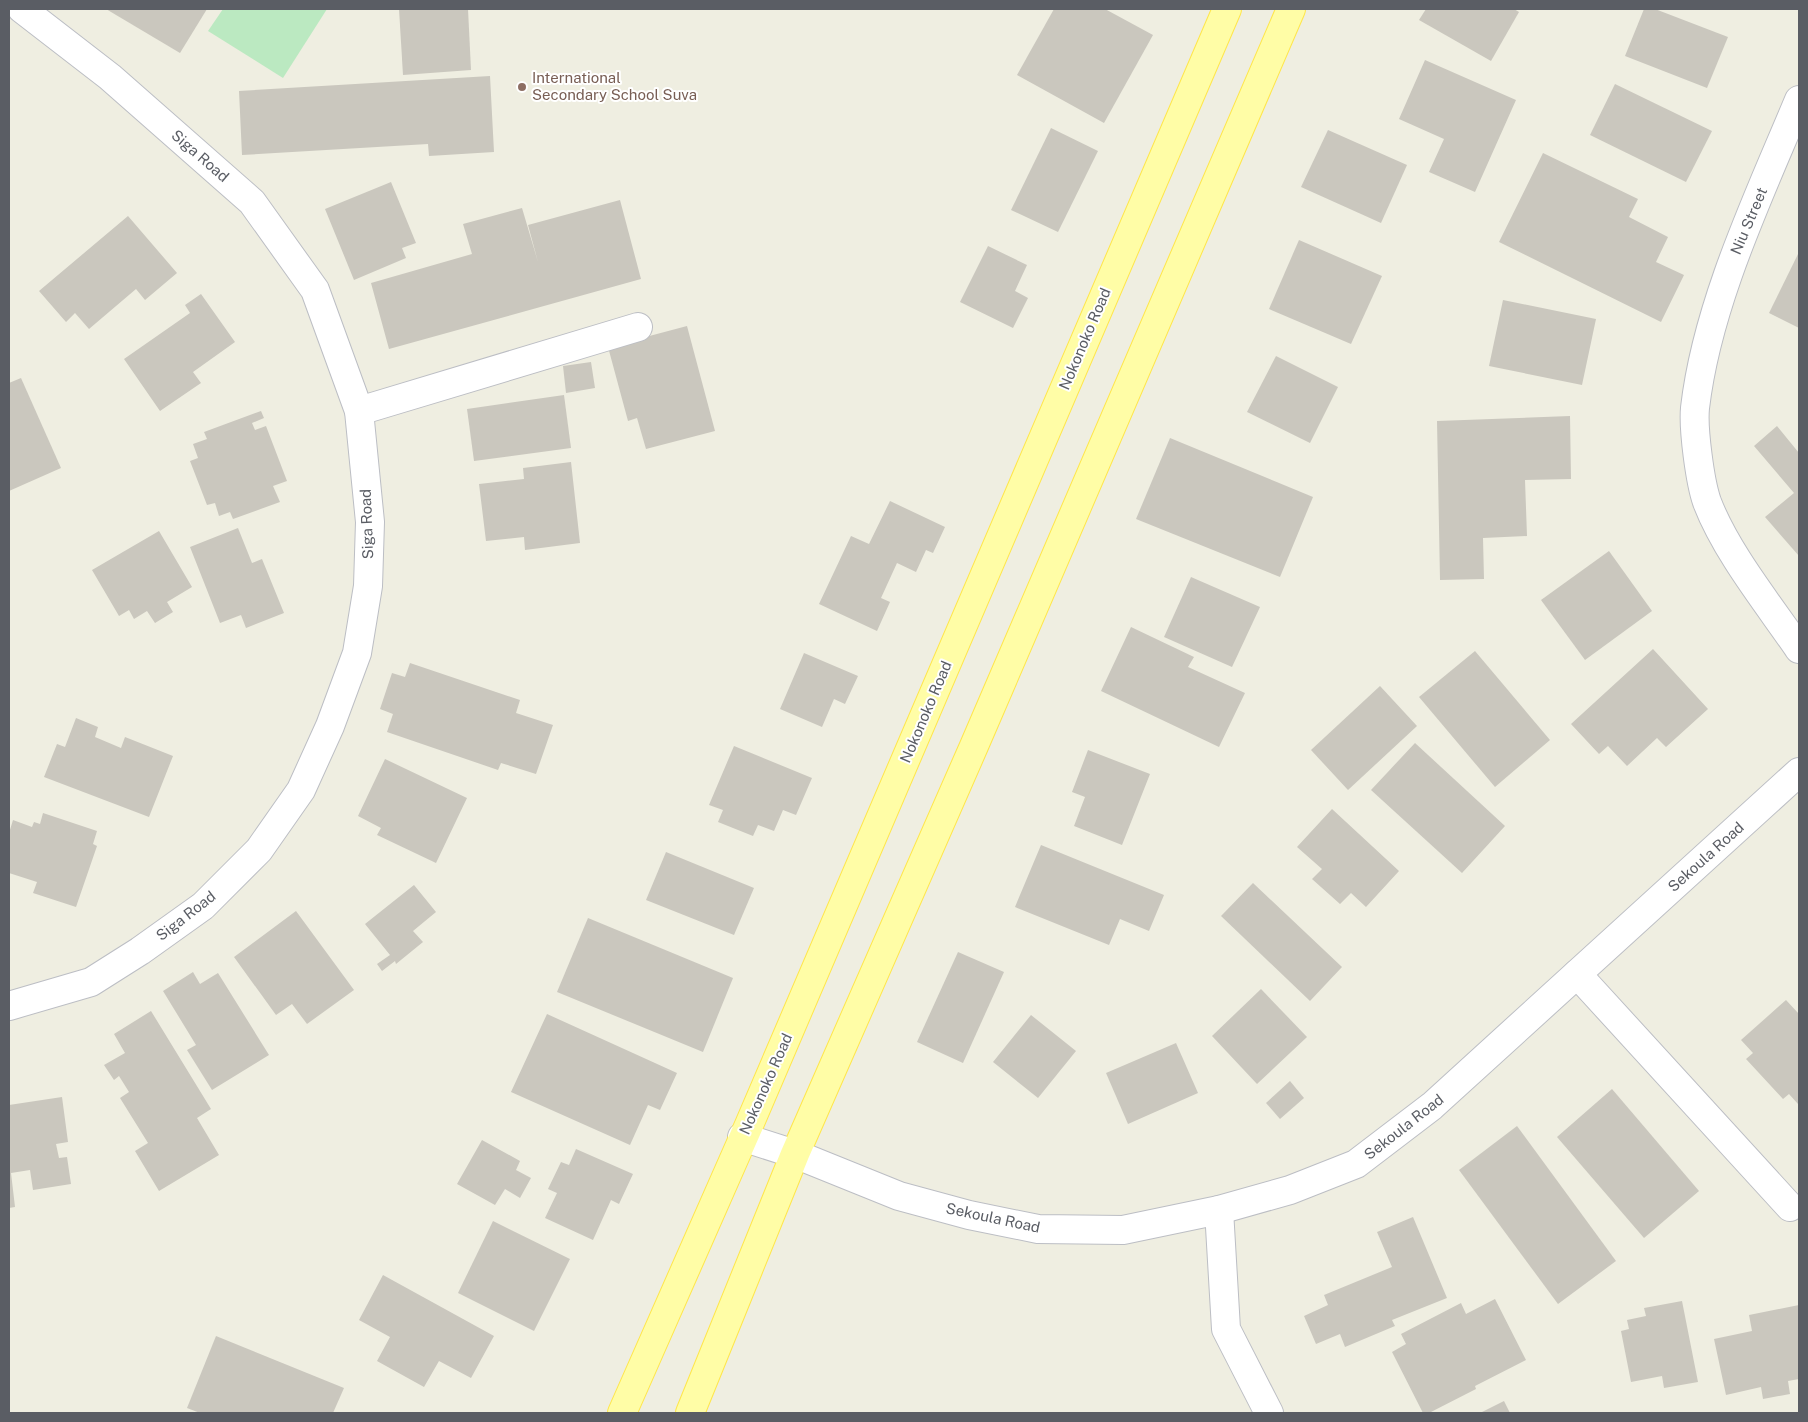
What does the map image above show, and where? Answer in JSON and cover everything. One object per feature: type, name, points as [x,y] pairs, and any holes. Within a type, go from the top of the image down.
[{"type":"main road","name":"Nokonoko Road","points":[[622,1413],[1227,9]]},
{"type":"main road","points":[[690,1413],[794,1154],[974,746],[1290,9]]},
{"type":"street","name":"Siga Road","points":[[9,1006],[91,982],[140,951],[203,906],[259,850],[301,790],[330,726],[357,653],[368,586],[370,522],[359,411],[315,290],[252,202],[110,77],[22,9]]},
{"type":"street","name":"Niu Street","points":[[1799,100],[1733,260],[1708,346],[1695,409],[1700,466],[1707,501],[1726,540],[1799,649]]},
{"type":"street","points":[[359,411],[638,327]]},
{"type":"street","name":"Sekoula Road","points":[[742,1137],[794,1154],[899,1196],[969,1215],[1038,1230],[1123,1230],[1219,1210],[1290,1190],[1356,1164],[1432,1106],[1799,772]]},
{"type":"street","points":[[1578,974],[1790,1207]]},
{"type":"street","points":[[1219,1210],[1226,1329],[1269,1413]]},
{"type":"green space","points":[[223,9],[327,9],[283,78],[208,31]]},
{"type":"building","points":[[106,9],[207,9],[180,53]]},
{"type":"building","points":[[399,9],[468,9],[471,70],[403,75]]},
{"type":"building","points":[[1054,9],[1105,9],[1153,35],[1104,123],[1017,75]]},
{"type":"building","points":[[1426,9],[1514,9],[1519,12],[1491,61],[1419,20]]},
{"type":"building","points":[[1644,9],[1655,9],[1728,37],[1707,88],[1625,56]]},
{"type":"building","points":[[1425,60],[1516,100],[1475,192],[1429,172],[1444,139],[1399,119]]},
{"type":"building","points":[[490,76],[494,152],[429,156],[428,144],[242,155],[239,91]]},
{"type":"building","points":[[1615,84],[1712,131],[1686,182],[1590,135]]},
{"type":"building","points":[[1051,128],[1098,151],[1058,232],[1011,210]]},
{"type":"building","points":[[1328,130],[1407,165],[1381,223],[1301,187]]},
{"type":"building","points":[[1543,153],[1638,199],[1629,217],[1668,237],[1656,262],[1684,275],[1661,322],[1499,242]]},
{"type":"building","points":[[391,182],[416,243],[402,248],[406,258],[354,280],[325,209]]},
{"type":"building","points":[[620,200],[641,279],[389,349],[371,283],[472,254],[463,224],[522,208],[538,262],[528,225]]},
{"type":"building","points":[[128,216],[177,273],[145,300],[136,289],[89,329],[75,313],[66,322],[39,291]]},
{"type":"building","points":[[1299,240],[1382,276],[1351,344],[1269,309]]},
{"type":"building","points":[[988,246],[1027,265],[1015,291],[1028,298],[1013,328],[960,302]]},
{"type":"building","points":[[1799,252],[1799,328],[1769,313]]},
{"type":"building","points":[[201,294],[235,342],[193,372],[201,383],[160,411],[124,359],[190,313],[185,305]]},
{"type":"building","points":[[1503,300],[1596,319],[1582,385],[1489,366]]},
{"type":"building","points":[[687,326],[715,431],[646,449],[637,418],[628,421],[608,347]]},
{"type":"building","points":[[1276,356],[1338,387],[1310,443],[1247,412]]},
{"type":"building","points":[[591,362],[595,388],[566,393],[563,366]]},
{"type":"building","points":[[21,378],[61,468],[9,491],[9,383]]},
{"type":"building","points":[[564,395],[571,448],[474,461],[467,409]]},
{"type":"building","points":[[261,411],[264,418],[252,423],[255,430],[266,426],[287,481],[273,486],[280,502],[233,519],[230,512],[219,516],[215,503],[207,505],[190,461],[198,458],[193,444],[207,439],[204,432]]},
{"type":"building","points":[[1570,416],[1571,479],[1525,480],[1527,536],[1483,538],[1484,579],[1440,580],[1437,421]]},
{"type":"building","points":[[1777,426],[1799,453],[1799,556],[1765,517],[1794,493],[1754,446]]},
{"type":"building","points":[[1170,438],[1313,497],[1280,577],[1136,519]]},
{"type":"building","points":[[571,462],[580,543],[525,550],[524,537],[486,541],[479,484],[524,479],[523,468]]},
{"type":"building","points":[[890,501],[945,527],[933,553],[926,550],[916,572],[897,563],[881,598],[890,602],[877,631],[819,604],[851,536],[869,544]]},
{"type":"building","points":[[238,528],[252,563],[262,559],[284,613],[246,628],[241,615],[220,623],[190,547]]},
{"type":"building","points":[[159,531],[192,587],[167,602],[173,612],[155,623],[147,611],[134,619],[129,610],[119,616],[92,570]]},
{"type":"building","points":[[1609,551],[1652,611],[1585,660],[1541,600]]},
{"type":"building","points":[[1191,577],[1260,607],[1232,667],[1164,637]]},
{"type":"building","points":[[1131,627],[1194,657],[1188,667],[1245,693],[1219,747],[1101,691]]},
{"type":"building","points":[[1653,649],[1708,709],[1666,747],[1657,738],[1627,766],[1608,746],[1599,754],[1571,724]]},
{"type":"building","points":[[1475,651],[1550,740],[1495,787],[1419,697]]},
{"type":"building","points":[[804,653],[858,676],[845,704],[834,699],[822,727],[780,709]]},
{"type":"building","points":[[410,663],[520,700],[516,713],[553,725],[536,774],[501,763],[498,770],[387,732],[393,714],[380,709],[392,673],[405,677]]},
{"type":"building","points":[[1380,686],[1417,726],[1348,790],[1311,750]]},
{"type":"building","points":[[76,718],[98,727],[95,737],[121,748],[125,737],[173,756],[149,817],[44,777],[57,744],[65,747]]},
{"type":"building","points":[[1415,743],[1505,826],[1462,873],[1371,790]]},
{"type":"building","points":[[734,746],[812,778],[796,815],[783,810],[774,831],[758,825],[753,836],[718,822],[723,810],[709,805]]},
{"type":"building","points":[[1088,750],[1150,774],[1122,845],[1074,826],[1085,797],[1072,792]]},
{"type":"building","points":[[385,759],[467,798],[436,863],[377,835],[381,828],[358,816]]},
{"type":"building","points":[[1332,809],[1399,871],[1366,907],[1351,893],[1340,904],[1312,879],[1322,869],[1297,847]]},
{"type":"building","points":[[43,813],[97,831],[93,844],[97,846],[76,907],[33,893],[37,882],[9,873],[9,833],[13,820],[32,827],[34,822],[40,824]]},
{"type":"building","points":[[1041,845],[1164,895],[1149,931],[1120,919],[1109,945],[1015,907]]},
{"type":"building","points":[[666,852],[754,888],[734,935],[646,900]]},
{"type":"building","points":[[1253,883],[1342,967],[1310,1001],[1221,916]]},
{"type":"building","points":[[414,885],[436,912],[413,931],[423,942],[396,964],[395,961],[382,971],[377,964],[390,955],[365,924]]},
{"type":"building","points":[[296,911],[354,990],[307,1024],[292,1004],[276,1015],[234,957]]},
{"type":"building","points":[[588,918],[733,978],[703,1052],[557,992]]},
{"type":"building","points":[[958,952],[1004,972],[963,1063],[917,1042]]},
{"type":"building","points":[[193,972],[200,984],[218,973],[269,1055],[212,1090],[187,1050],[196,1045],[163,991]]},
{"type":"building","points":[[1261,989],[1307,1037],[1257,1084],[1212,1036]]},
{"type":"building","points":[[1786,1000],[1799,1014],[1798,1104],[1789,1094],[1783,1099],[1746,1059],[1753,1053],[1741,1040]]},
{"type":"building","points":[[151,1011],[211,1109],[197,1118],[219,1155],[159,1191],[135,1151],[148,1143],[120,1098],[129,1092],[119,1076],[114,1080],[104,1065],[125,1053],[114,1034]]},
{"type":"building","points":[[547,1014],[677,1073],[660,1110],[648,1105],[630,1145],[511,1092]]},
{"type":"building","points":[[1031,1015],[1076,1051],[1038,1098],[993,1062]]},
{"type":"building","points":[[1176,1043],[1198,1093],[1128,1124],[1106,1073]]},
{"type":"building","points":[[1290,1081],[1304,1098],[1280,1119],[1266,1103]]},
{"type":"building","points":[[1612,1089],[1699,1191],[1644,1238],[1557,1137]]},
{"type":"building","points":[[62,1097],[68,1142],[56,1144],[59,1158],[67,1157],[71,1184],[33,1190],[30,1170],[11,1173],[15,1207],[9,1208],[9,1105]]},
{"type":"building","points":[[1517,1126],[1616,1261],[1558,1304],[1459,1170]]},
{"type":"building","points":[[482,1140],[520,1161],[516,1170],[531,1178],[520,1198],[505,1189],[495,1205],[457,1184]]},
{"type":"building","points":[[576,1149],[633,1174],[619,1204],[611,1200],[593,1240],[545,1218],[557,1193],[548,1189],[561,1162],[569,1165]]},
{"type":"building","points":[[1413,1217],[1447,1298],[1392,1320],[1395,1326],[1345,1347],[1340,1334],[1316,1344],[1304,1316],[1328,1305],[1324,1295],[1392,1267],[1377,1232]]},
{"type":"building","points":[[493,1221],[570,1259],[534,1331],[458,1293]]},
{"type":"building","points":[[383,1275],[494,1336],[471,1378],[439,1361],[424,1387],[377,1361],[390,1337],[359,1320]]},
{"type":"building","points":[[1495,1299],[1526,1360],[1475,1386],[1476,1389],[1429,1413],[1423,1413],[1392,1352],[1406,1344],[1401,1334],[1461,1303],[1466,1314]]},
{"type":"building","points":[[1682,1301],[1698,1382],[1664,1388],[1662,1376],[1631,1382],[1621,1331],[1629,1329],[1627,1320],[1646,1316],[1644,1308]]},
{"type":"building","points":[[1799,1305],[1799,1379],[1788,1381],[1790,1394],[1763,1399],[1761,1387],[1726,1395],[1714,1339],[1752,1331],[1749,1315]]},
{"type":"building","points":[[216,1336],[344,1388],[333,1413],[200,1413],[187,1408]]},
{"type":"building","points":[[1504,1401],[1510,1413],[1480,1413]]},
{"type":"place","name":"International Secondary School Suva","points":[[522,87]]}]
